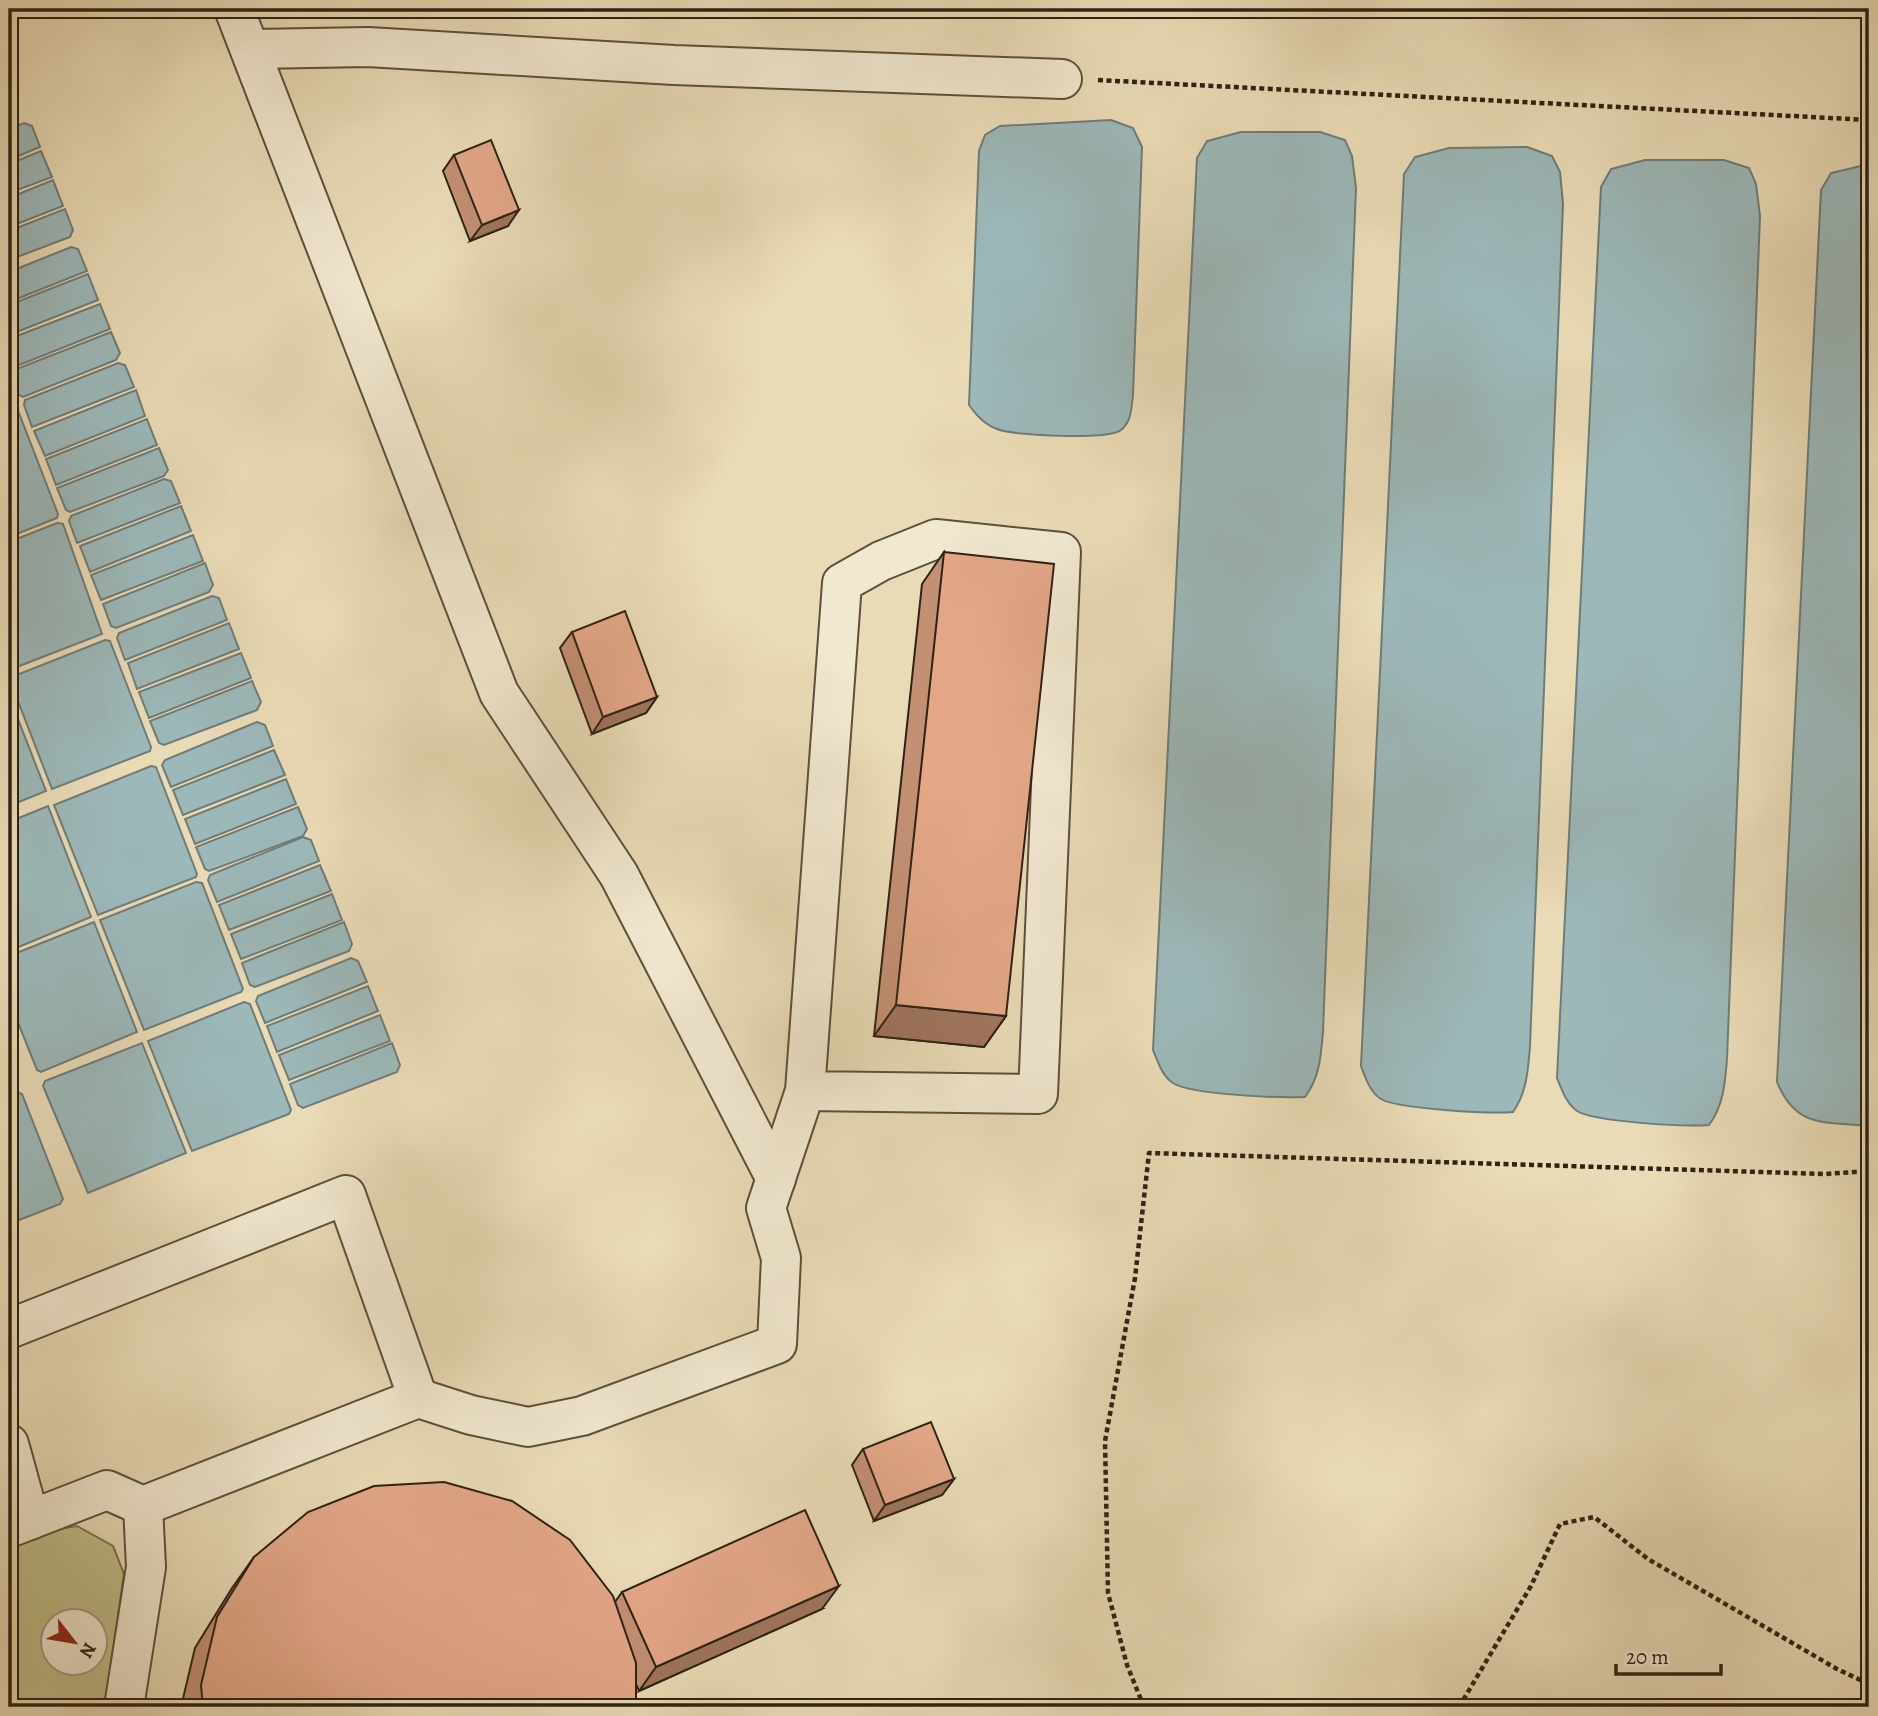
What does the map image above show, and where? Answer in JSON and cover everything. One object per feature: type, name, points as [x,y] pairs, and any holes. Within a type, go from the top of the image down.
[{"type":"lane","points":[[234,9],[499,693],[618,875],[776,1179]]},
{"type":"lane","points":[[250,49],[368,47],[674,65],[1062,79]]},
{"type":"lane","points":[[9,1444],[19,1524],[107,1490],[143,1506],[418,1398],[528,1427],[583,1416],[777,1344],[781,1258],[766,1208],[804,1091],[842,583],[881,561],[936,539],[1061,552],[1038,1094],[804,1091]]},
{"type":"lane","points":[[9,1329],[346,1195],[418,1398]]},
{"type":"lane","points":[[124,1707],[146,1567],[143,1506]]},
{"type":"path","points":[[1062,79],[1869,120]]},
{"type":"path","points":[[1144,1707],[1127,1665],[1108,1593],[1105,1441],[1135,1278],[1149,1153],[1825,1174],[1869,1171]]},
{"type":"path","points":[[1459,1707],[1531,1586],[1560,1524],[1594,1517],[1648,1559],[1869,1684]]},
{"type":"shaded area","points":[[77,1526],[113,1546],[124,1574],[105,1707],[9,1707],[9,1547],[58,1529]]},
{"type":"water","points":[[1111,120],[1133,128],[1142,147],[1133,395],[1129,418],[1121,430],[1099,435],[1040,435],[997,429],[981,419],[969,405],[979,151],[985,135],[1000,126]]},
{"type":"water","points":[[24,123],[32,126],[40,147],[9,160],[9,129]]},
{"type":"water","points":[[1241,132],[1320,132],[1345,140],[1352,156],[1356,188],[1323,1031],[1317,1074],[1305,1097],[1237,1095],[1183,1087],[1166,1077],[1153,1050],[1197,158],[1207,141]]},
{"type":"water","points":[[1527,147],[1552,156],[1560,172],[1563,204],[1530,1046],[1526,1080],[1513,1112],[1406,1106],[1377,1096],[1361,1066],[1404,174],[1415,157],[1449,148]]},
{"type":"water","points":[[41,151],[52,177],[9,193],[9,164]]},
{"type":"water","points":[[1645,160],[1724,160],[1749,168],[1756,184],[1760,216],[1727,1059],[1721,1101],[1709,1125],[1641,1123],[1587,1115],[1570,1104],[1557,1078],[1601,187],[1611,169]]},
{"type":"water","points":[[1869,164],[1869,1126],[1814,1120],[1803,1115],[1793,1108],[1777,1082],[1821,190],[1831,173]]},
{"type":"water","points":[[53,180],[63,206],[9,227],[9,198]]},
{"type":"water","points":[[65,209],[73,230],[70,237],[9,260],[9,231]]},
{"type":"water","points":[[71,247],[78,249],[87,271],[9,302],[9,272]]},
{"type":"water","points":[[88,274],[98,300],[9,335],[9,305]]},
{"type":"water","points":[[100,304],[110,329],[9,369],[9,339]]},
{"type":"water","points":[[111,332],[120,353],[116,360],[23,397],[18,394],[9,372]]},
{"type":"water","points":[[118,363],[125,365],[134,387],[32,427],[24,405],[25,400]]},
{"type":"water","points":[[136,390],[145,416],[45,456],[34,431]]},
{"type":"water","points":[[9,408],[17,408],[58,514],[57,518],[9,537]]},
{"type":"water","points":[[147,419],[157,445],[56,485],[46,459]]},
{"type":"water","points":[[159,448],[168,470],[164,476],[70,512],[66,510],[57,488]]},
{"type":"water","points":[[164,479],[171,481],[180,503],[77,543],[69,521],[71,516]]},
{"type":"water","points":[[181,506],[191,531],[90,572],[80,546]]},
{"type":"water","points":[[57,523],[63,524],[102,634],[9,670],[9,542]]},
{"type":"water","points":[[193,535],[203,561],[101,600],[91,575]]},
{"type":"water","points":[[205,563],[213,585],[209,592],[116,628],[111,626],[103,604]]},
{"type":"water","points":[[212,596],[219,598],[227,620],[125,660],[117,638],[119,633]]},
{"type":"water","points":[[229,623],[239,649],[137,689],[128,663]]},
{"type":"water","points":[[105,640],[110,641],[151,747],[150,751],[52,789],[9,678]]},
{"type":"water","points":[[241,653],[251,678],[149,718],[139,692]]},
{"type":"water","points":[[252,681],[261,702],[257,710],[164,745],[159,743],[150,721]]},
{"type":"water","points":[[9,696],[46,791],[9,806]]},
{"type":"water","points":[[257,722],[265,725],[273,746],[171,787],[162,765],[165,760]]},
{"type":"water","points":[[274,750],[285,775],[183,815],[173,790]]},
{"type":"water","points":[[151,766],[156,767],[196,877],[98,915],[54,805]]},
{"type":"water","points":[[286,779],[296,804],[195,844],[185,819]]},
{"type":"water","points":[[48,806],[91,917],[9,951],[9,822]]},
{"type":"water","points":[[298,807],[307,829],[303,836],[209,871],[205,869],[196,847]]},
{"type":"water","points":[[303,837],[311,840],[319,861],[217,902],[208,880],[210,875]]},
{"type":"water","points":[[320,865],[331,891],[229,930],[219,905]]},
{"type":"water","points":[[196,882],[202,883],[243,989],[144,1030],[100,920]]},
{"type":"water","points":[[332,894],[342,920],[241,959],[231,934]]},
{"type":"water","points":[[94,922],[137,1032],[41,1072],[37,1070],[9,1000],[9,956]]},
{"type":"water","points":[[344,922],[352,944],[349,951],[255,987],[250,985],[242,963]]},
{"type":"water","points":[[351,958],[358,961],[367,982],[265,1023],[256,1001],[258,996]]},
{"type":"water","points":[[368,986],[378,1011],[277,1052],[267,1026]]},
{"type":"water","points":[[244,1002],[250,1004],[291,1110],[289,1114],[192,1151],[148,1041]]},
{"type":"water","points":[[380,1015],[390,1041],[289,1080],[279,1055]]},
{"type":"water","points":[[142,1043],[186,1153],[88,1193],[43,1086],[45,1081]]},
{"type":"water","points":[[392,1043],[400,1065],[397,1072],[303,1108],[298,1105],[290,1084]]},
{"type":"water","points":[[17,1092],[22,1094],[63,1199],[60,1204],[9,1224],[9,1095]]},
{"type":"building","points":[[491,140],[519,210],[482,225],[454,155]]},
{"type":"building","points":[[944,552],[1054,564],[1006,1016],[896,1005]]},
{"type":"building","points":[[625,611],[657,697],[603,717],[572,632]]},
{"type":"building","points":[[931,1422],[954,1479],[885,1505],[863,1449]]},
{"type":"building","points":[[444,1482],[512,1501],[570,1540],[613,1596],[636,1663],[636,1707],[203,1707],[201,1685],[217,1617],[254,1557],[308,1512],[374,1486]]},
{"type":"building","points":[[805,1510],[839,1586],[656,1667],[622,1592]]}]
